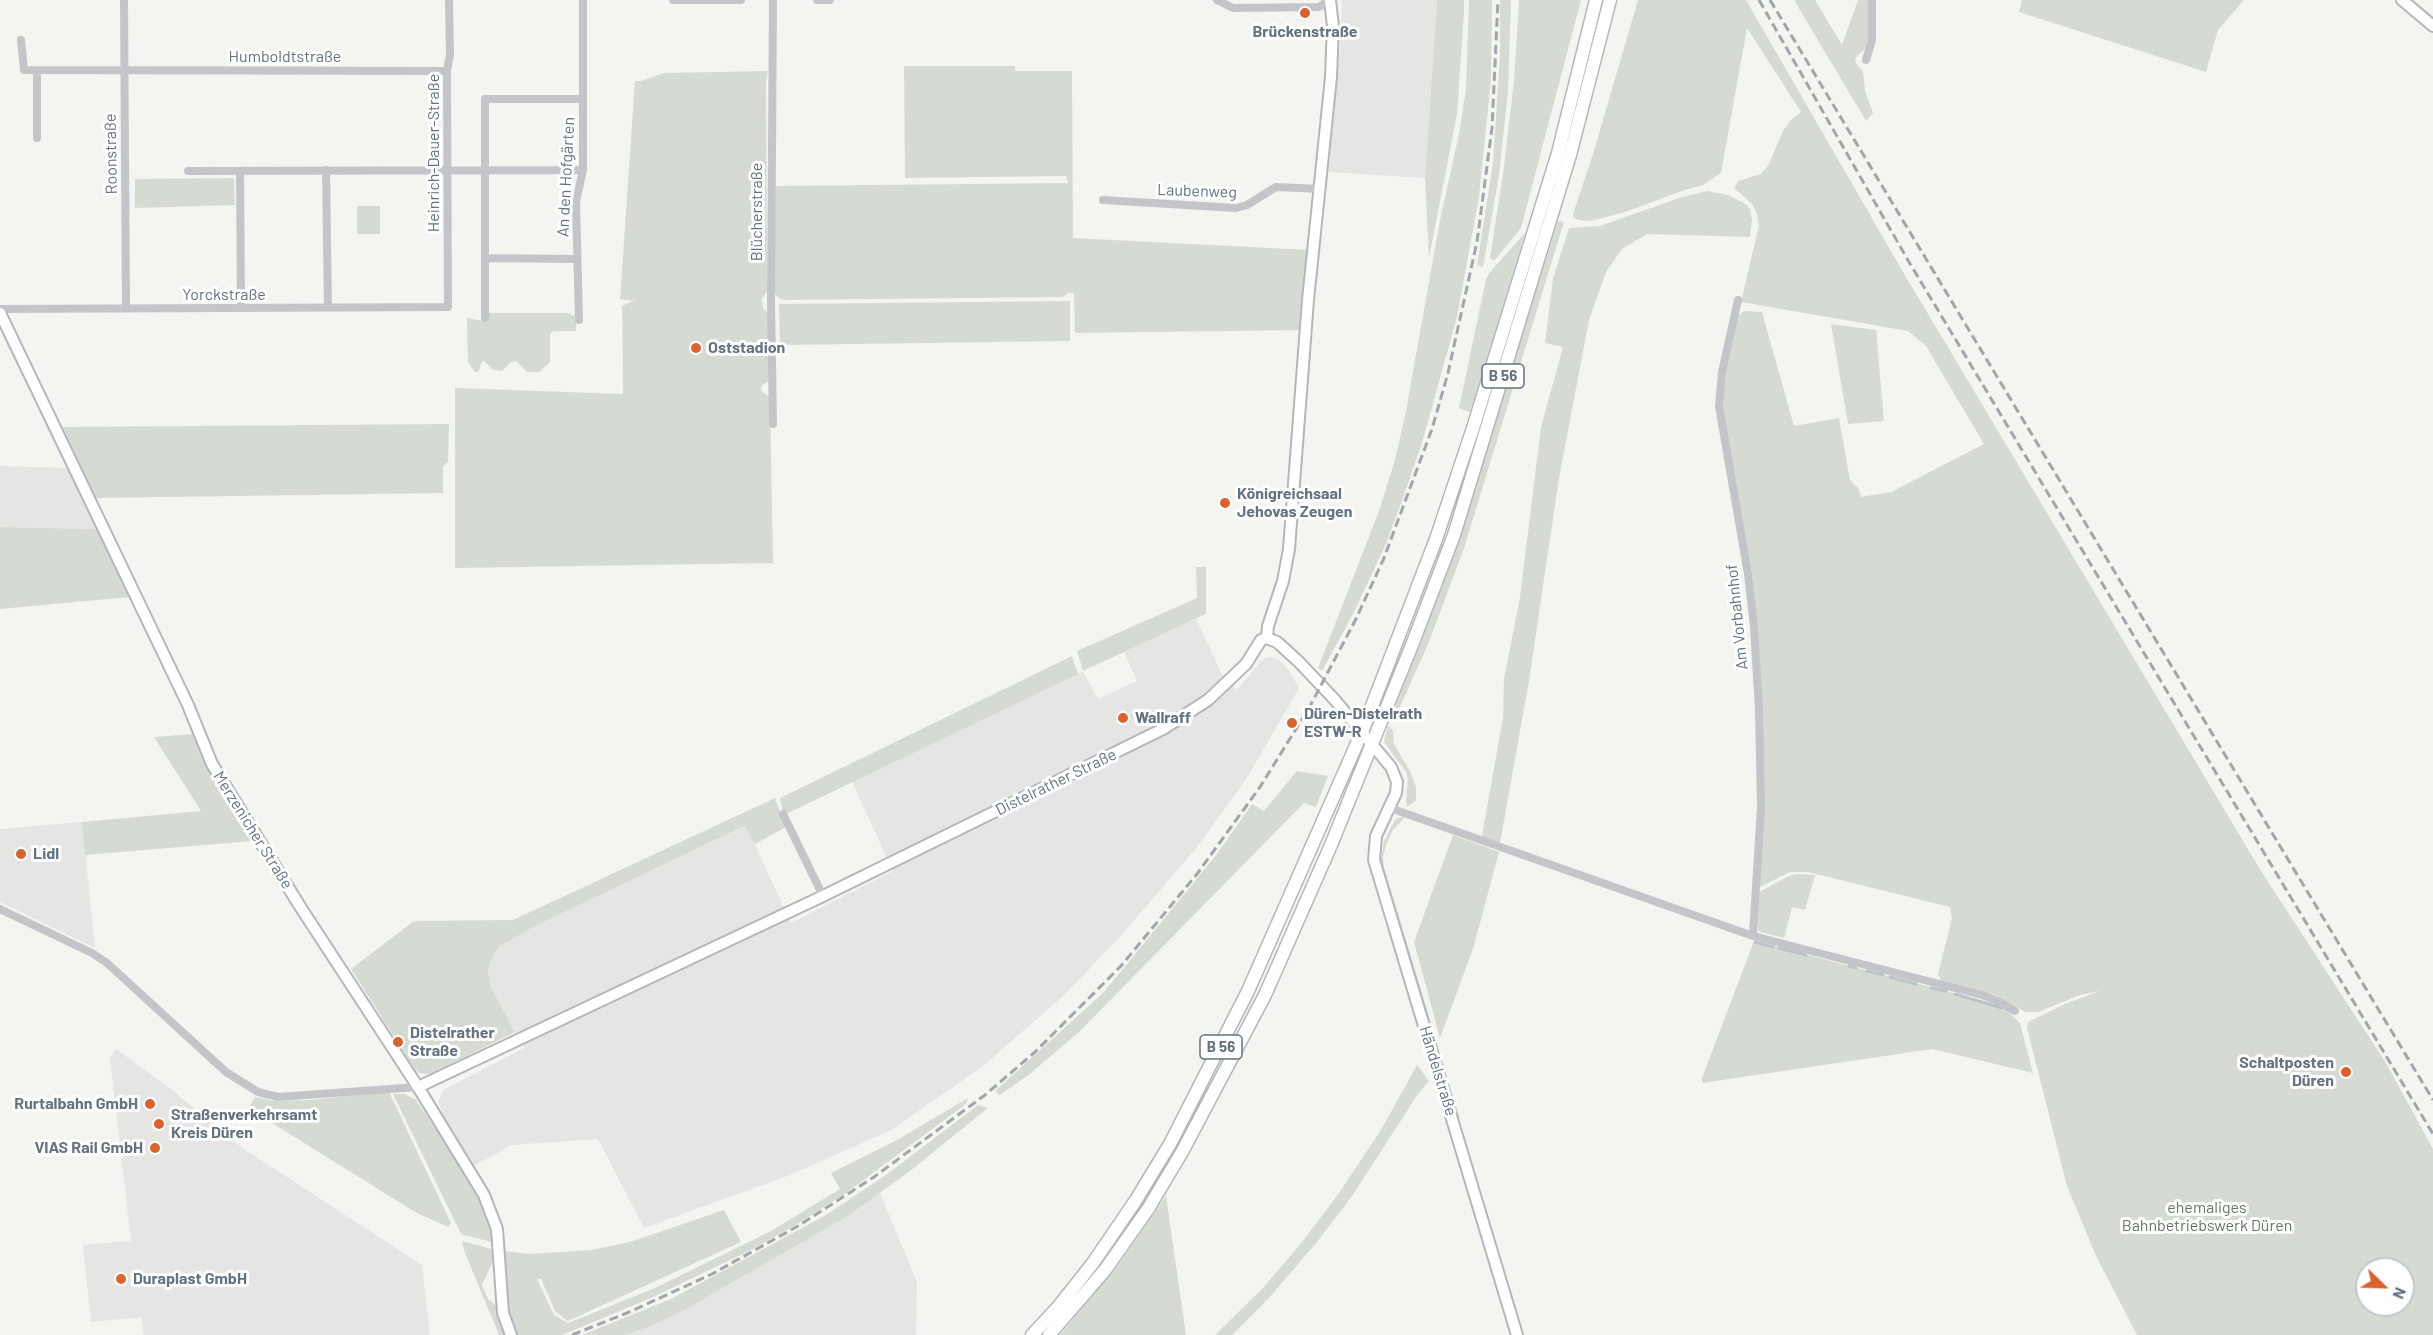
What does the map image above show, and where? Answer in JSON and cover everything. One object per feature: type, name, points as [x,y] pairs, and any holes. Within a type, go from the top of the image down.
[{"type":"main road","name":"B 56","points":[[1032,1335],[1059,1306],[1093,1263],[1136,1200],[1170,1144],[1248,991],[1362,732],[1436,539],[1473,428],[1558,153],[1596,0]]},
{"type":"main road","name":"B 56","points":[[1049,1335],[1105,1270],[1148,1209],[1198,1122],[1280,962],[1372,744],[1454,535],[1570,155],[1610,0]]},
{"type":"street","name":"Roonstraße","points":[[124,0],[126,308]]},
{"type":"street","name":"Heinrich-Dauer-Straße","points":[[448,307],[449,0]]},
{"type":"street","name":"An den Hofgärten","points":[[579,320],[576,202],[583,170],[583,0]]},
{"type":"street","points":[[673,0],[741,0]]},
{"type":"street","name":"Blücherstraße","points":[[772,0],[773,424]]},
{"type":"street","points":[[817,0],[831,0]]},
{"type":"street","points":[[1217,0],[1233,8],[1319,7],[1330,0]]},
{"type":"street","points":[[1330,0],[1332,55],[1308,300],[1289,549],[1283,581],[1268,626],[1267,638],[1277,642],[1299,662],[1334,699],[1391,767],[1396,782],[1396,793],[1390,808],[1754,936],[1982,995],[2015,1011]]},
{"type":"street","points":[[1866,60],[1872,40],[1872,0]]},
{"type":"street","points":[[2402,0],[2433,26]]},
{"type":"street","points":[[21,40],[24,70],[38,70],[37,138]]},
{"type":"street","name":"Humboldtstraße","points":[[38,70],[447,70]]},
{"type":"street","points":[[485,318],[485,99],[583,99]]},
{"type":"street","points":[[326,170],[328,308]]},
{"type":"street","points":[[188,171],[583,170]]},
{"type":"street","points":[[240,171],[241,308]]},
{"type":"street","name":"Laubenweg","points":[[1103,200],[1236,208],[1247,205],[1276,187],[1320,189]]},
{"type":"street","points":[[485,258],[577,259]]},
{"type":"street","name":"Am Vorbahnhof","points":[[1738,300],[1722,372],[1719,406],[1748,574],[1755,650],[1761,807],[1754,936]]},
{"type":"street","name":"Yorckstraße","points":[[0,311],[126,308],[448,307]]},
{"type":"street","name":"Merzenicher Straße","points":[[0,311],[168,663],[212,764],[307,917],[418,1087],[484,1195],[497,1229],[503,1312],[511,1335]]},
{"type":"street","name":"Distelrather Straße","points":[[418,1087],[823,896],[1187,715],[1229,681],[1246,664],[1261,640],[1267,638]]},
{"type":"street","name":"Händelstraße","points":[[1390,808],[1376,836],[1374,860],[1377,873],[1517,1335]]},
{"type":"street","points":[[783,814],[823,896]]},
{"type":"street","points":[[0,909],[92,953],[107,963],[226,1072],[258,1092],[278,1097],[418,1087]]},
{"type":"shaded area","points":[[1342,0],[1437,0],[1425,178],[1328,172],[1340,49]]},
{"type":"shaded area","points":[[0,466],[69,468],[98,529],[0,527]]},
{"type":"shaded area","points":[[1196,619],[1222,674],[1237,690],[1262,660],[1269,657],[1281,662],[1299,688],[1247,778],[1194,851],[1118,939],[1063,996],[982,1067],[891,1130],[790,1175],[644,1228],[598,1139],[512,1145],[474,1166],[449,1128],[438,1102],[443,1090],[524,1048],[490,985],[488,969],[499,947],[533,927],[746,826],[791,923],[893,871],[852,782],[1083,671],[1098,699],[1137,681],[1124,652]]},
{"type":"shaded area","points":[[82,822],[95,948],[0,902],[0,829]]},
{"type":"shaded area","points":[[116,1049],[167,1086],[244,1149],[422,1265],[430,1335],[144,1335],[141,1317],[91,1322],[83,1245],[131,1241],[110,1058]]},
{"type":"shaded area","points":[[880,1193],[917,1282],[916,1335],[625,1335],[681,1312],[848,1216]]},
{"type":"green space","points":[[1437,0],[1464,0],[1464,11],[1457,114],[1429,258],[1425,178]]},
{"type":"green space","points":[[1469,0],[1492,0],[1491,79],[1479,197],[1457,317],[1422,443],[1386,544],[1353,614],[1322,671],[1318,668],[1379,511],[1395,460],[1406,411],[1466,89]]},
{"type":"green space","points":[[1500,0],[1511,0],[1508,91],[1499,175],[1483,267],[1477,265],[1493,163],[1500,55]]},
{"type":"green space","points":[[1519,0],[1581,0],[1521,228],[1494,261],[1490,258],[1514,81]]},
{"type":"green space","name":"ehemaliges Bahnbetriebswerk Düren","points":[[1638,0],[1746,0],[1903,272],[2261,871],[2386,1063],[2433,1149],[2433,1335],[2137,1335],[2096,1256],[2067,1186],[2027,1028],[2028,1022],[2067,1003],[2100,991],[2080,995],[2038,1012],[2025,1012],[1995,995],[1941,981],[1938,974],[1952,918],[1950,907],[1808,872],[1790,872],[1758,888],[1756,626],[1752,573],[1724,428],[1721,392],[1738,316],[1744,311],[1762,312],[1794,426],[1839,418],[1850,480],[1859,489],[1861,497],[1891,492],[1984,444],[1926,346],[1908,331],[1741,302],[1759,225],[1752,204],[1734,188],[1738,181],[1761,174],[1768,166],[1783,131],[1801,112],[1747,28],[1721,173],[1703,185],[1625,212],[1591,221],[1579,220],[1574,218],[1573,214]]},
{"type":"green space","points":[[1794,0],[1815,0],[1842,45],[1858,0],[1870,0],[1871,40],[1856,57],[1855,62],[1863,71],[1865,91],[1873,113],[1866,121]]},
{"type":"green space","points":[[2022,0],[2244,0],[2218,30],[2206,72],[2019,12]]},
{"type":"green space","points":[[904,66],[1015,66],[1015,71],[1072,71],[1073,238],[1310,250],[1301,330],[1075,333],[1074,293],[1062,297],[784,300],[779,298],[775,294],[774,187],[1068,183],[1066,176],[905,178]]},
{"type":"green space","name":"Oststadion","points":[[768,71],[766,80],[767,291],[762,299],[763,308],[769,314],[770,381],[762,385],[761,391],[770,397],[773,563],[455,568],[455,388],[623,394],[622,306],[633,301],[620,299],[635,81],[664,73]]},
{"type":"green space","points":[[234,178],[235,205],[135,208],[135,179]]},
{"type":"green space","points":[[1707,191],[1728,195],[1746,204],[1750,209],[1752,220],[1750,237],[1647,234],[1622,249],[1606,272],[1589,320],[1559,478],[1529,681],[1500,843],[1482,836],[1503,717],[1504,679],[1520,597],[1541,427],[1563,347],[1545,343],[1553,278],[1569,228],[1600,226],[1682,197]]},
{"type":"green space","points":[[357,206],[380,206],[380,234],[357,234]]},
{"type":"green space","points":[[1558,221],[1564,222],[1464,548],[1429,642],[1395,718],[1391,719],[1461,530]]},
{"type":"green space","points":[[1525,233],[1470,412],[1459,408],[1486,279]]},
{"type":"green space","points":[[1070,301],[1070,341],[780,345],[779,304]]},
{"type":"green space","points":[[489,313],[567,313],[576,317],[576,331],[553,331],[550,334],[550,362],[539,372],[527,372],[516,361],[511,362],[502,371],[493,370],[483,360],[478,372],[475,372],[468,362],[467,318],[484,321]]},
{"type":"green space","points":[[1831,324],[1876,330],[1884,421],[1848,424]]},
{"type":"green space","points":[[449,424],[448,462],[443,466],[443,493],[96,498],[62,427]]},
{"type":"green space","points":[[0,527],[98,529],[130,597],[0,609]]},
{"type":"green space","points":[[1196,567],[1206,567],[1206,614],[1083,671],[1077,651],[1197,598]]},
{"type":"green space","points":[[1072,656],[1078,674],[786,814],[782,809],[780,798]]},
{"type":"green space","points":[[1388,725],[1393,731],[1394,744],[1411,773],[1416,787],[1416,800],[1407,807],[1406,772],[1384,742]]},
{"type":"green space","points":[[193,734],[209,770],[253,841],[85,855],[82,822],[201,811],[154,737]]},
{"type":"green space","points":[[1297,771],[1328,776],[1316,807],[1304,803],[1079,1032],[1031,1073],[1000,1095],[995,1091],[1104,992],[1217,854],[1252,804],[1264,811]]},
{"type":"green space","points":[[775,798],[786,827],[755,844],[745,826],[533,927],[499,947],[488,969],[490,985],[515,1032],[430,1074],[419,1073],[414,1068],[351,969],[414,921],[513,920]]},
{"type":"green space","points":[[1405,817],[1393,830],[1387,842],[1383,857],[1384,867],[1460,1119],[1456,1116],[1380,864],[1384,841],[1395,820]]},
{"type":"green space","points":[[1453,835],[1499,852],[1473,949],[1440,1038],[1414,942]]},
{"type":"green space","points":[[1791,875],[1815,875],[1805,910],[1792,907],[1784,938],[1760,932],[1758,929],[1759,892]]},
{"type":"green space","points":[[1754,941],[1999,1005],[2020,1023],[2033,1073],[1932,1049],[1702,1083]]},
{"type":"green space","points":[[1417,1065],[1429,1081],[1418,1094],[1352,1196],[1317,1242],[1268,1299],[1232,1335],[1215,1335],[1262,1289],[1337,1196],[1381,1130]]},
{"type":"green space","points":[[389,1092],[451,1223],[448,1227],[415,1212],[248,1108],[255,1097],[274,1101],[310,1100]]},
{"type":"green space","points":[[393,1094],[405,1094],[416,1100],[436,1130],[438,1128],[473,1184],[493,1225],[495,1243],[461,1234]]},
{"type":"green space","points":[[968,1098],[966,1104],[846,1193],[751,1250],[651,1298],[561,1335],[517,1335],[508,1314],[504,1251],[530,1254],[592,1250],[633,1241],[724,1210],[741,1242],[568,1321],[555,1311],[541,1279],[537,1279],[554,1315],[568,1323],[655,1288],[771,1231],[840,1189],[831,1173],[897,1140]]},
{"type":"green space","points":[[978,1105],[988,1108],[910,1171],[848,1216],[681,1312],[625,1335],[582,1335],[671,1299],[826,1215],[886,1175]]},
{"type":"green space","points":[[1166,1196],[1186,1335],[1060,1335],[1121,1261]]},
{"type":"green space","points":[[462,1241],[495,1250],[495,1257],[482,1285],[488,1299],[497,1306],[505,1335],[499,1335]]},
{"type":"waterway","points":[[1755,942],[1773,947]]},
{"type":"waterway","points":[[1779,948],[1806,955]]},
{"type":"waterway","points":[[1849,966],[1856,968]]},
{"type":"waterway","points":[[1867,971],[1883,975]]},
{"type":"waterway","points":[[1890,977],[1916,984]]},
{"type":"waterway","points":[[1931,988],[1946,991]]},
{"type":"waterway","points":[[1955,994],[2002,1008]]},
{"type":"railway","points":[[572,1335],[627,1313],[712,1274],[798,1226],[874,1177],[985,1095],[1035,1052],[1121,966],[1197,874],[1260,787],[1309,708],[1356,619],[1384,558],[1432,429],[1448,373],[1477,242],[1492,128],[1498,0]]},
{"type":"railway","points":[[1759,0],[1909,262],[2433,1134]]},
{"type":"railway","points":[[1770,0],[2433,1100]]},
{"type":"place","name":"Brückenstraße","points":[[1305,13]]},
{"type":"place","name":"Oststadion","points":[[696,348]]},
{"type":"place","name":"Königreichsaal Jehovas Zeugen","points":[[1225,503]]},
{"type":"place","name":"Wallraff","points":[[1123,718]]},
{"type":"place","name":"Düren-Distelrath ESTW-R","points":[[1292,723]]},
{"type":"place","name":"Lidl","points":[[21,854]]},
{"type":"place","name":"Distelrather Straße","points":[[398,1042]]},
{"type":"place","name":"Schaltposten Düren","points":[[2346,1072]]},
{"type":"place","name":"Rurtalbahn GmbH","points":[[150,1104]]},
{"type":"place","name":"Straßenverkehrsamt Kreis Düren","points":[[159,1124]]},
{"type":"place","name":"VIAS Rail GmbH","points":[[155,1148]]},
{"type":"place","name":"Duraplast GmbH","points":[[121,1279]]}]
